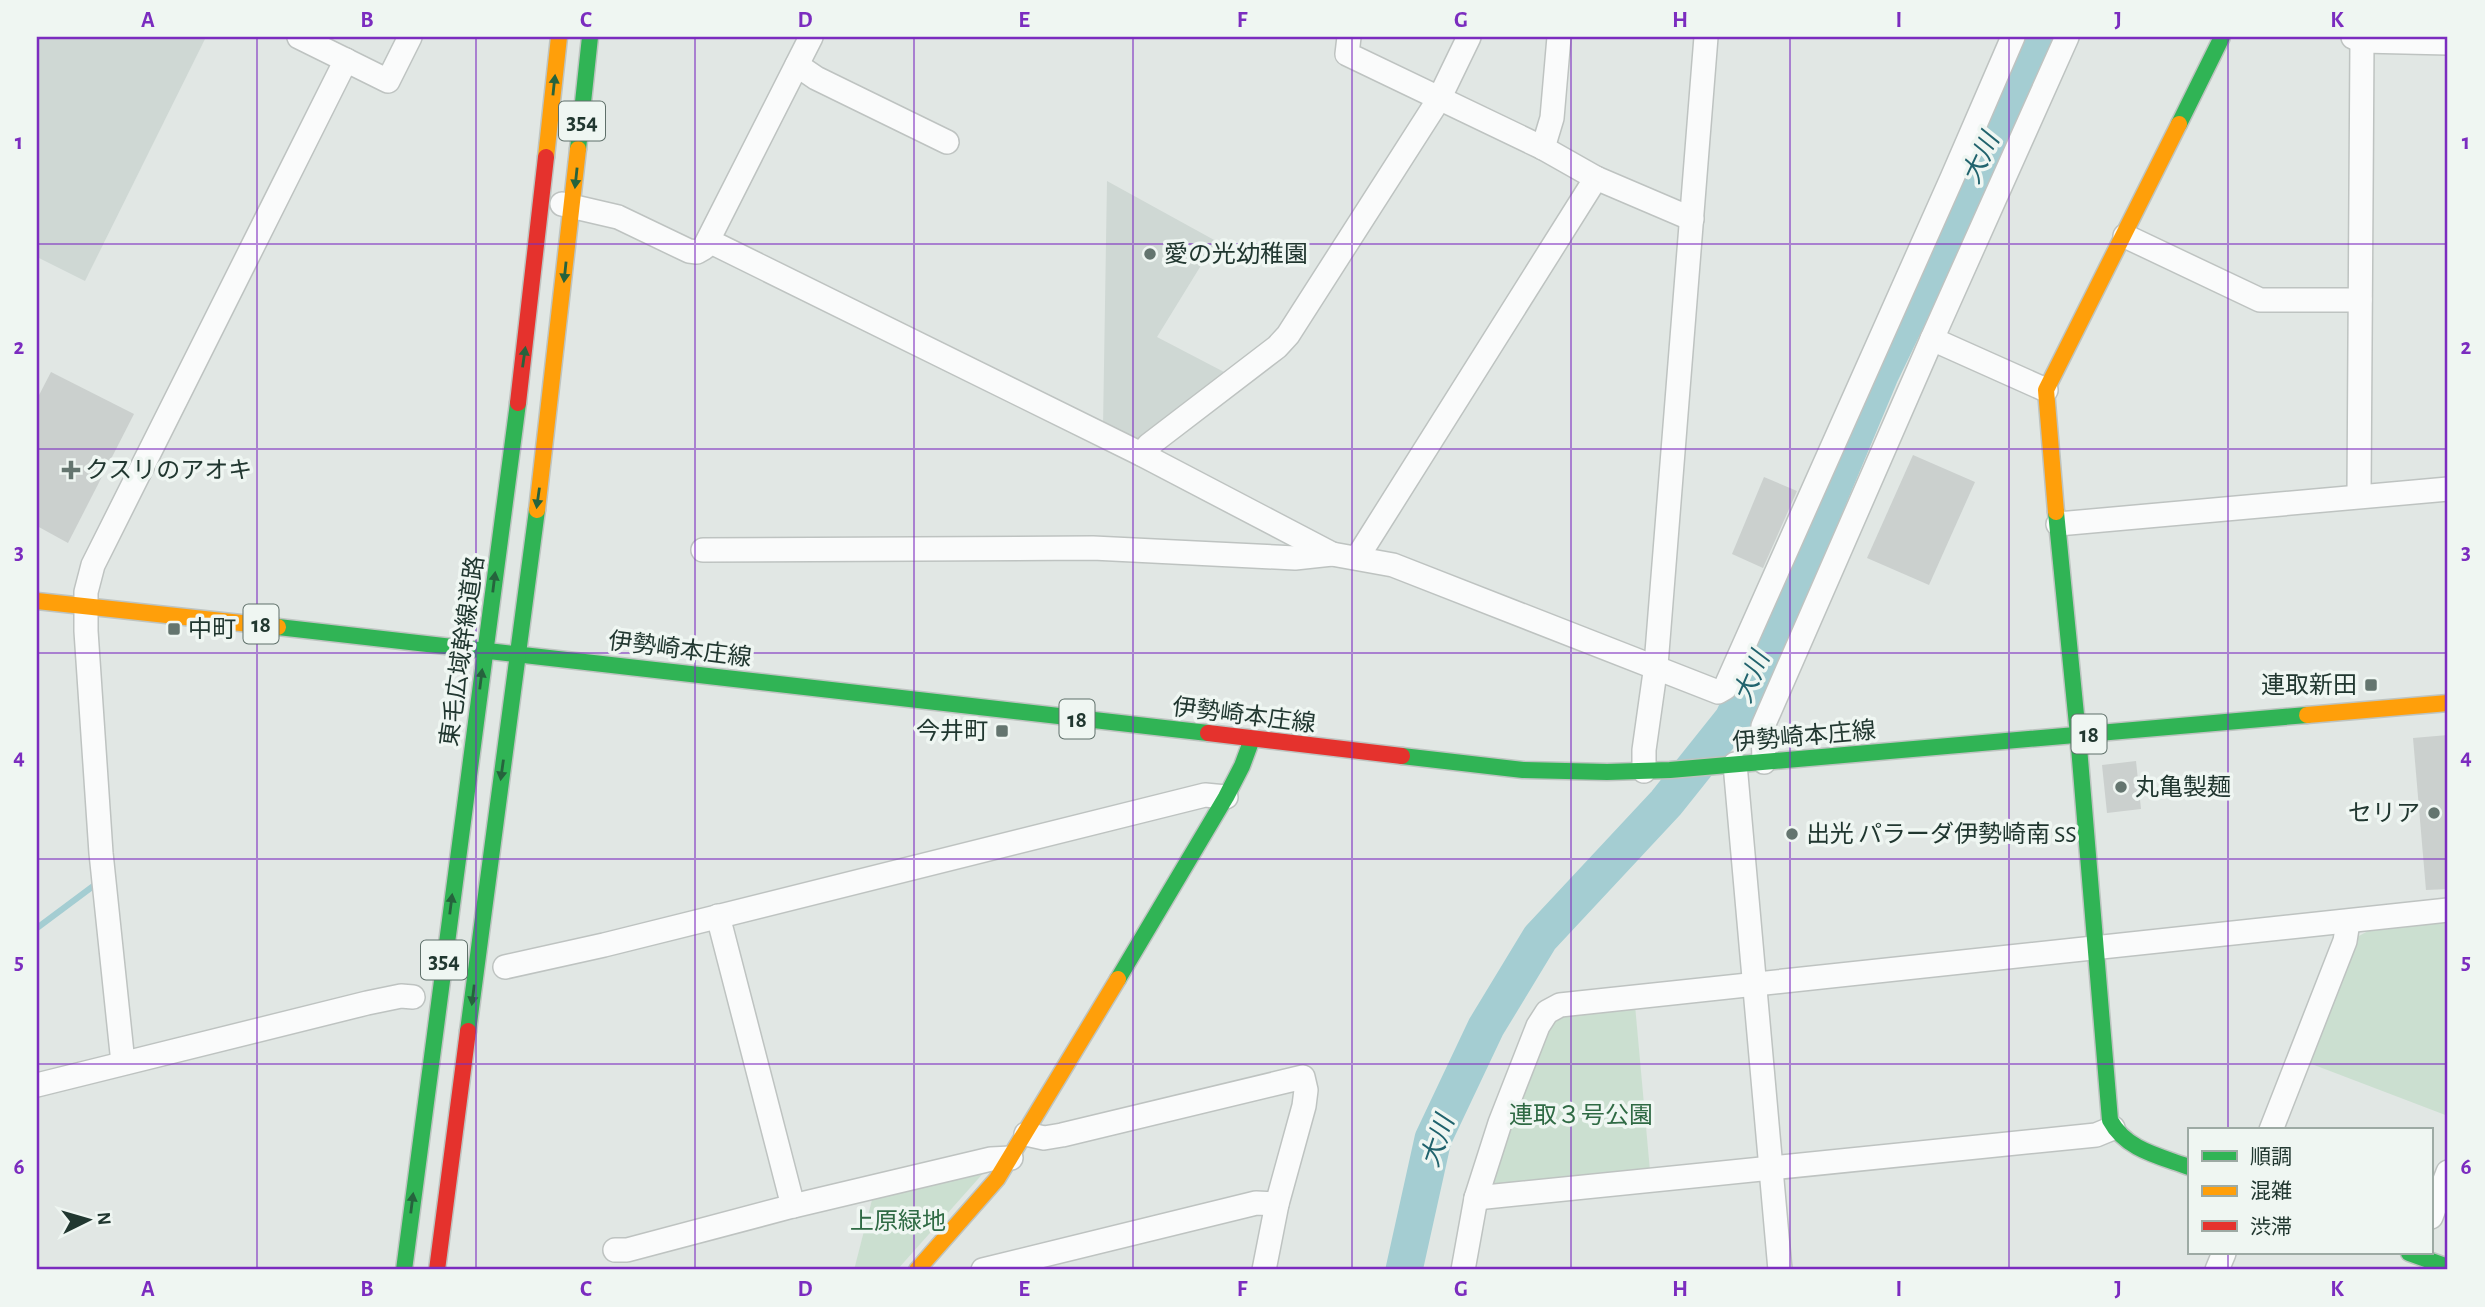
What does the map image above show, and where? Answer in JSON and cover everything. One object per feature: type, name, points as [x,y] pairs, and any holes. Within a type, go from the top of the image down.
[{"type":"main road","name":"東毛広域幹線道路","points":[[404,1270],[526,343],[559,37]]},
{"type":"main road","name":"354","points":[[437,1270],[546,440],[590,37]]},
{"type":"main road","points":[[2188,1167],[2126,1142],[2113,1128],[2110,1120],[2046,390],[2222,37]]},
{"type":"main road","name":"伊勢崎本庄線","points":[[37,601],[517,653],[1523,770],[1670,770],[2448,703]]},
{"type":"main road","points":[[917,1270],[974,1208],[1011,1158],[1226,797],[1252,739]]},
{"type":"main road","points":[[2413,1258],[2448,1267]]},
{"type":"street","points":[[299,37],[388,81],[410,37]]},
{"type":"street","points":[[542,201],[573,205],[618,217],[689,251],[697,252],[709,241],[811,37]]},
{"type":"street","points":[[1349,37],[1347,54],[1543,148],[1596,178],[1692,219]]},
{"type":"street","points":[[1141,454],[1149,445],[1277,347],[1288,335],[1439,99],[1469,37]]},
{"type":"street","points":[[1543,148],[1552,118],[1559,37]]},
{"type":"street","points":[[1644,771],[1644,750],[1656,666],[1706,37]]},
{"type":"street","points":[[703,550],[1093,548],[1295,558],[1332,554],[1393,565],[1718,692],[1725,688],[1947,191],[2012,37]]},
{"type":"street","points":[[1764,762],[1763,726],[2067,37]]},
{"type":"street","points":[[2359,496],[2358,39],[2448,43]]},
{"type":"street","points":[[123,1063],[101,853],[86,631],[88,580],[93,565],[346,60]]},
{"type":"street","points":[[797,65],[816,78],[947,142]]},
{"type":"street","points":[[1357,558],[1596,178]]},
{"type":"street","points":[[2125,236],[2260,300],[2360,300]]},
{"type":"street","points":[[709,241],[1141,454],[1332,554]]},
{"type":"street","points":[[1932,339],[2046,390]]},
{"type":"street","points":[[2058,524],[2448,489]]},
{"type":"street","points":[[1732,764],[1780,1270]]},
{"type":"street","points":[[505,967],[1205,795],[1226,797]]},
{"type":"street","points":[[1463,1270],[1476,1198],[1500,1123],[1538,1026],[1547,1012],[1560,1005],[2448,910]]},
{"type":"street","points":[[718,916],[793,1206]]},
{"type":"street","points":[[2272,1128],[2345,942],[2347,922]]},
{"type":"street","points":[[37,1085],[368,1003],[401,996],[413,997]]},
{"type":"street","points":[[1026,1134],[1044,1138],[1062,1135],[1303,1077],[1306,1090],[1304,1106],[1277,1204],[1264,1270]]},
{"type":"street","points":[[1476,1198],[2096,1135],[2113,1128]]},
{"type":"street","points":[[615,1250],[627,1250],[793,1206],[991,1159],[1011,1158]]},
{"type":"street","points":[[2432,1214],[2448,1172]]},
{"type":"street","points":[[983,1270],[1256,1203],[1277,1204]]},
{"type":"shaded area","points":[[37,37],[206,37],[85,281],[37,257]]},
{"type":"shaded area","points":[[1107,181],[1216,241],[1157,337],[1226,373],[1143,438],[1132,439],[1103,427]]},
{"type":"green space","points":[[2448,922],[2448,1116],[2309,1063],[2357,937],[2368,931]]},
{"type":"green space","name":"連取３号公園","points":[[1635,1005],[1650,1171],[1495,1187],[1492,1176],[1515,1106],[1552,1021],[1561,1012]]},
{"type":"green space","name":"上原緑地","points":[[986,1170],[897,1270],[854,1270],[873,1196]]},
{"type":"building","name":"クスリのアオキ","points":[[51,372],[134,414],[68,543],[37,526],[37,399]]},
{"type":"building","points":[[1913,455],[1975,482],[1929,585],[1867,558]]},
{"type":"building","points":[[1764,477],[1797,491],[1763,568],[1732,554]]},
{"type":"building","name":"セリア","points":[[2448,735],[2448,889],[2426,890],[2413,738]]},
{"type":"building","name":"丸亀製麺","points":[[2136,761],[2141,809],[2107,813],[2102,765]]},
{"type":"waterway","name":"大川","points":[[1404,1270],[1433,1139],[1486,1027],[1540,938],[1666,803],[1733,719],[1770,638],[1880,375],[1943,244],[2036,37]]},
{"type":"waterway","points":[[37,928],[96,884]]},
{"type":"traffic: fast","points":[[578,149],[590,37]]},
{"type":"traffic: fast","points":[[2179,124],[2222,37]]},
{"type":"traffic: fast","points":[[404,1270],[518,403]]},
{"type":"traffic: fast","points":[[468,1031],[537,510]]},
{"type":"traffic: fast","points":[[2056,512],[2078,735],[2110,1120],[2125,1138],[2144,1151],[2188,1167]]},
{"type":"traffic: fast","points":[[278,627],[1208,733]]},
{"type":"traffic: fast","points":[[1402,756],[1523,770],[1670,770],[2307,715]]},
{"type":"traffic: fast","points":[[1118,979],[1226,797],[1252,739]]},
{"type":"traffic: fast","points":[[2412,1254],[2448,1267]]},
{"type":"traffic: slow","points":[[546,157],[559,37]]},
{"type":"traffic: slow","points":[[2056,512],[2046,390],[2179,124]]},
{"type":"traffic: slow","points":[[537,510],[578,149]]},
{"type":"traffic: slow","points":[[37,601],[278,627]]},
{"type":"traffic: slow","points":[[2307,715],[2448,703]]},
{"type":"traffic: slow","points":[[917,1270],[997,1179],[1118,979]]},
{"type":"traffic: jam","points":[[518,403],[546,157]]},
{"type":"traffic: jam","points":[[1208,733],[1402,756]]},
{"type":"traffic: jam","points":[[437,1270],[468,1031]]},
{"type":"place","name":"愛の光幼稚園","points":[[1150,254]]},
{"type":"place","name":"クスリのアオキ","points":[[71,470]]},
{"type":"place","name":"中町","points":[[174,629]]},
{"type":"place","name":"連取新田","points":[[2371,685]]},
{"type":"place","name":"今井町","points":[[1002,731]]},
{"type":"place","name":"丸亀製麺","points":[[2121,787]]},
{"type":"place","name":"セリア","points":[[2434,813]]},
{"type":"place","name":"出光 パラーダ伊勢崎南 SS","points":[[1792,834]]}]
